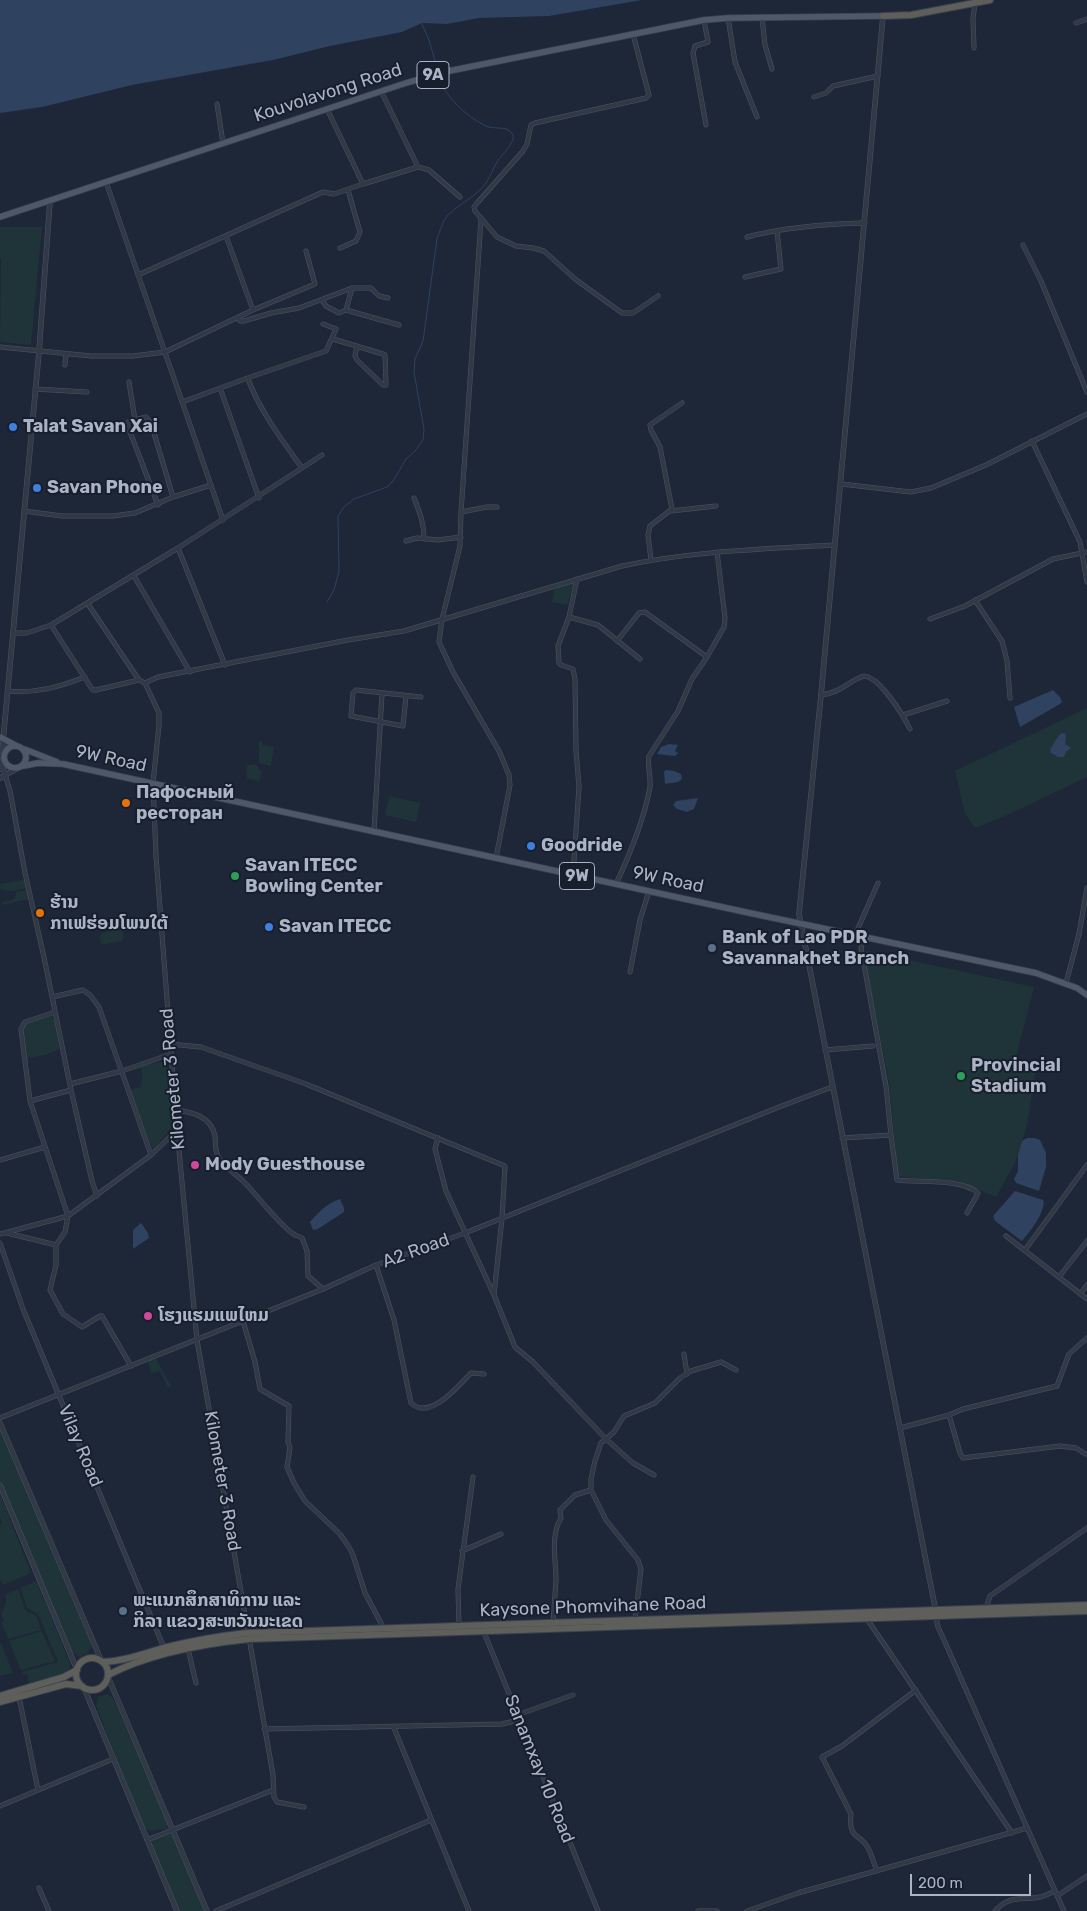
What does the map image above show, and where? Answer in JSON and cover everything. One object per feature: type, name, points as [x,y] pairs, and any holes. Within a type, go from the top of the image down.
[{"type":"highway","name":"9A","points":[[883,16],[910,16],[990,0]]},
{"type":"highway","name":"Kaysone Phomvihane Road","points":[[102,1661],[119,1661],[164,1648],[218,1636],[867,1619],[986,1608],[1087,1605]]},
{"type":"highway","name":"Kaysone Phomvihane Road","points":[[336,1633],[459,1626],[483,1629],[553,1623],[635,1620],[1087,1611]]},
{"type":"highway","name":"Kaysone Phomvihane Road","points":[[108,1676],[121,1669],[188,1649],[248,1636]]},
{"type":"highway","points":[[0,1696],[23,1694],[66,1684],[90,1690],[99,1689],[106,1683],[108,1676],[107,1667],[102,1661],[95,1658],[86,1659],[81,1663],[77,1670],[77,1679],[83,1687]]},
{"type":"highway","points":[[0,1702],[77,1670]]},
{"type":"main road","name":"Kouvolavong Road","points":[[0,217],[381,91],[449,71],[704,20],[762,17],[883,16]]},
{"type":"main road","name":"9W Road","points":[[1,738],[63,764]]},
{"type":"main road","points":[[20,747],[26,756],[20,767],[8,767],[2,758],[9,748],[20,747]]},
{"type":"main road","name":"9W Road","points":[[20,767],[38,762],[63,764],[283,813],[1036,973],[1066,983],[1087,995]]},
{"type":"street","points":[[974,48],[973,19],[975,3]]},
{"type":"street","points":[[883,16],[822,695],[799,914],[938,1627],[1064,1911]]},
{"type":"street","points":[[762,17],[765,45],[772,69]]},
{"type":"street","points":[[728,18],[735,62],[757,117]]},
{"type":"street","points":[[1076,23],[1087,19]]},
{"type":"street","points":[[704,20],[708,42],[695,46],[693,53],[706,125]]},
{"type":"street","points":[[633,34],[648,95],[646,98],[531,125],[527,144],[474,207],[475,211],[498,237],[507,242],[544,251],[583,284],[622,313],[633,313],[658,296]]},
{"type":"street","points":[[814,97],[826,93],[833,86],[878,76]]},
{"type":"street","points":[[381,91],[418,167]]},
{"type":"street","points":[[217,104],[223,144]]},
{"type":"street","points":[[327,109],[363,184]]},
{"type":"street","points":[[138,275],[324,192],[334,194],[418,167],[429,170],[460,197]]},
{"type":"street","points":[[106,182],[210,485],[224,520]]},
{"type":"street","points":[[340,248],[356,242],[360,232],[348,190]]},
{"type":"street","points":[[50,201],[39,352],[5,716],[1,738],[2,776],[10,791],[25,873],[71,1090],[97,1196]]},
{"type":"street","points":[[482,219],[460,512],[461,537],[456,567],[442,619],[439,642],[442,651],[500,751],[509,776],[510,785],[496,858]]},
{"type":"street","points":[[747,236],[829,224],[865,223]]},
{"type":"street","points":[[745,277],[781,269],[777,231]]},
{"type":"street","points":[[226,236],[253,310]]},
{"type":"street","points":[[1023,245],[1048,298],[1087,392]]},
{"type":"street","points":[[0,348],[66,354],[133,356],[165,352],[253,310],[314,284],[306,251]]},
{"type":"street","points":[[238,318],[240,321],[244,321],[271,313],[299,308],[352,288],[371,288],[379,296],[388,298]]},
{"type":"street","points":[[346,310],[352,288]]},
{"type":"street","points":[[322,300],[326,306],[339,313],[346,310],[399,325]]},
{"type":"street","points":[[182,402],[248,379],[269,369],[326,351],[336,329],[323,324]]},
{"type":"street","points":[[332,339],[357,346],[385,355],[386,385],[383,385],[357,360],[355,356],[357,346]]},
{"type":"street","points":[[65,365],[66,354]]},
{"type":"street","points":[[248,379],[253,394],[302,468]]},
{"type":"street","points":[[129,382],[135,420]]},
{"type":"street","points":[[220,388],[259,498]]},
{"type":"street","points":[[35,389],[86,392]]},
{"type":"street","points":[[671,511],[660,448],[650,424],[682,404]]},
{"type":"street","points":[[841,484],[911,492],[931,488],[986,464],[1087,414]]},
{"type":"street","points":[[158,504],[127,424],[128,422],[146,417],[151,422],[173,497]]},
{"type":"street","points":[[1032,440],[1085,553],[1087,582]]},
{"type":"street","points":[[13,633],[27,633],[51,625],[88,604],[259,498],[322,455]]},
{"type":"street","points":[[24,511],[62,516],[113,516],[135,512],[210,485]]},
{"type":"street","points":[[414,498],[424,525],[424,539]]},
{"type":"street","points":[[460,512],[497,506]]},
{"type":"street","points":[[651,560],[648,535],[650,526],[671,511],[716,506]]},
{"type":"street","points":[[406,541],[416,538],[438,540],[461,537]]},
{"type":"street","points":[[88,604],[139,680],[144,683],[158,678],[348,640],[404,631],[577,579],[651,560],[686,554],[836,545]]},
{"type":"street","points":[[178,548],[225,665]]},
{"type":"street","points":[[616,884],[641,819],[650,788],[649,756],[671,723],[692,679],[707,657],[725,622],[717,552]]},
{"type":"street","points":[[930,619],[975,600],[1053,559],[1085,553]]},
{"type":"street","points":[[134,576],[190,672]]},
{"type":"street","points":[[573,875],[579,787],[575,679],[573,669],[559,663],[558,646],[569,617],[577,579]]},
{"type":"street","points":[[975,600],[1002,640],[1007,661],[1010,698]]},
{"type":"street","points":[[617,641],[639,613],[645,612],[707,657]]},
{"type":"street","points":[[569,617],[598,625],[640,659]]},
{"type":"street","points":[[51,625],[93,690],[139,680]]},
{"type":"street","points":[[822,695],[840,690],[865,676],[876,681],[903,715],[910,729]]},
{"type":"street","points":[[7,691],[36,692],[68,684],[85,677]]},
{"type":"street","name":"Kilometer 3 Road","points":[[144,683],[159,713],[153,784],[156,856],[177,1130],[197,1340],[273,1775],[274,1790]]},
{"type":"street","points":[[406,696],[403,726],[351,716],[353,693],[356,690],[421,697]]},
{"type":"street","points":[[374,831],[382,694]]},
{"type":"street","points":[[903,715],[947,700]]},
{"type":"street","points":[[0,723],[5,716]]},
{"type":"street","points":[[2,776],[20,767]]},
{"type":"street","points":[[855,935],[878,883]]},
{"type":"street","points":[[1066,983],[1077,943],[1087,888]]},
{"type":"street","points":[[630,972],[640,920],[648,891]]},
{"type":"street","points":[[864,937],[861,948],[886,1086],[890,1135],[897,1180],[957,1184],[974,1190],[978,1195],[967,1212]]},
{"type":"street","points":[[52,997],[83,990],[90,995],[99,1007],[151,1155]]},
{"type":"street","points":[[55,1012],[25,1022],[21,1028],[30,1101],[68,1216],[65,1232],[56,1245],[56,1265],[50,1290],[62,1311],[82,1328],[102,1316],[131,1366]]},
{"type":"street","points":[[170,1044],[201,1047],[308,1085],[505,1166],[494,1295]]},
{"type":"street","points":[[825,1050],[873,1046]]},
{"type":"street","points":[[70,1084],[122,1071],[171,1054]]},
{"type":"street","name":"A2 Road","points":[[0,1418],[243,1322],[376,1265],[465,1233],[779,1106],[832,1087]]},
{"type":"street","points":[[30,1101],[71,1090]]},
{"type":"street","points":[[176,1110],[195,1113],[205,1120],[214,1135],[214,1146],[218,1157],[224,1165],[242,1180],[284,1225],[296,1236],[302,1238],[307,1251],[308,1276],[323,1289]]},
{"type":"street","points":[[0,1234],[68,1216],[151,1155],[177,1130]]},
{"type":"street","points":[[842,1138],[890,1135]]},
{"type":"street","points":[[438,1138],[434,1149],[446,1191],[494,1295],[515,1347],[534,1362],[606,1439],[633,1463],[654,1475]]},
{"type":"street","points":[[0,1160],[45,1148]]},
{"type":"street","points":[[1025,1250],[1087,1165]]},
{"type":"street","points":[[7,1233],[56,1245]]},
{"type":"street","points":[[1006,1236],[1087,1299]]},
{"type":"street","points":[[1059,1278],[1087,1241]]},
{"type":"street","name":"Vilay Road","points":[[0,1242],[23,1309],[164,1648]]},
{"type":"street","points":[[376,1265],[394,1320],[411,1403],[415,1406],[430,1408],[440,1402],[471,1373],[484,1374]]},
{"type":"street","points":[[1080,1294],[1087,1285]]},
{"type":"street","points":[[243,1322],[255,1362],[260,1389],[289,1406],[288,1442],[290,1446],[287,1466],[294,1482],[305,1500],[340,1534],[349,1547],[365,1592],[381,1623],[382,1629]]},
{"type":"street","points":[[900,1428],[949,1415],[963,1409],[1057,1386],[1069,1354],[1087,1338]]},
{"type":"street","points":[[684,1354],[687,1374]]},
{"type":"street","points":[[635,1620],[641,1569],[638,1560],[606,1520],[590,1490],[595,1461],[601,1443],[614,1432],[624,1416],[655,1403],[680,1378],[687,1374],[704,1366],[721,1362],[728,1364],[736,1370]]},
{"type":"street","points":[[949,1415],[963,1458],[1060,1446],[1076,1448],[1087,1455]]},
{"type":"street","points":[[0,1423],[102,1661]]},
{"type":"street","points":[[459,1626],[458,1589],[473,1477]]},
{"type":"street","points":[[0,1485],[77,1670]]},
{"type":"street","points":[[553,1623],[556,1580],[555,1534],[561,1518],[560,1510],[574,1495],[590,1490]]},
{"type":"street","points":[[986,1608],[990,1596],[1087,1528]]},
{"type":"street","points":[[462,1550],[502,1534]]},
{"type":"street","points":[[867,1619],[1012,1833]]},
{"type":"street","name":"Sanamxay 10 Road","points":[[483,1629],[598,1911]]},
{"type":"street","points":[[188,1649],[196,1683]]},
{"type":"street","points":[[108,1676],[208,1911]]},
{"type":"street","points":[[83,1687],[177,1911]]},
{"type":"street","points":[[877,1871],[868,1846],[857,1838],[852,1831],[850,1824],[851,1814],[822,1757],[842,1746],[916,1690]]},
{"type":"street","points":[[23,1694],[38,1790]]},
{"type":"street","points":[[517,1715],[573,1695]]},
{"type":"street","points":[[264,1729],[394,1728],[502,1724],[519,1720]]},
{"type":"street","points":[[394,1728],[469,1911]]},
{"type":"street","points":[[0,1806],[113,1759]]},
{"type":"street","points":[[147,1840],[274,1790],[274,1799],[277,1802],[304,1807]]},
{"type":"street","points":[[216,1911],[431,1820]]},
{"type":"street","points":[[746,1911],[798,1893],[1027,1828]]},
{"type":"street","points":[[1057,1896],[1087,1876]]},
{"type":"street","points":[[39,1888],[49,1911]]},
{"type":"street","points":[[995,1911],[1007,1901],[1021,1897],[1040,1897],[1055,1891]]},
{"type":"street","points":[[698,1911],[717,1911]]},
{"type":"green space","points":[[0,227],[42,227],[31,345],[0,342]]},
{"type":"green space","points":[[573,582],[567,605],[552,602],[555,587]]},
{"type":"green space","points":[[1087,708],[1087,777],[1005,816],[975,828],[965,814],[955,771]]},
{"type":"green space","points":[[259,741],[262,741],[262,745],[274,747],[271,766],[259,763]]},
{"type":"green space","points":[[256,764],[262,773],[259,781],[248,779],[246,775],[247,765]]},
{"type":"green space","points":[[389,796],[420,803],[416,822],[385,815]]},
{"type":"green space","points":[[26,879],[27,888],[12,891],[0,889],[0,884]]},
{"type":"green space","points":[[27,890],[29,899],[2,905],[2,902],[15,899],[16,892]]},
{"type":"green space","points":[[122,930],[124,936],[122,941],[102,945],[99,937],[103,932]]},
{"type":"green space","name":"Provincial Stadium","points":[[867,951],[1034,987],[1015,1061],[1036,1069],[1027,1125],[1015,1163],[996,1197],[958,1181],[901,1177],[898,1174],[889,1082],[866,966]]},
{"type":"green space","points":[[52,1016],[56,1025],[60,1049],[45,1055],[27,1058],[23,1029],[25,1023]]},
{"type":"green space","points":[[166,1061],[170,1084],[173,1126],[152,1148],[130,1090],[140,1087],[142,1080],[141,1066]]},
{"type":"green space","points":[[155,1357],[171,1386],[168,1388],[160,1371],[151,1373],[148,1360]]},
{"type":"green space","points":[[0,1428],[91,1644],[89,1651],[79,1657],[71,1651],[0,1480]]},
{"type":"green space","points":[[0,1494],[31,1573],[3,1585],[0,1580],[0,1524],[2,1523],[0,1517]]},
{"type":"green space","points":[[36,1581],[70,1667],[67,1673],[29,1684],[27,1674],[23,1675],[22,1672],[58,1662],[38,1614],[27,1608],[20,1588]]},
{"type":"green space","points":[[18,1589],[26,1611],[36,1615],[41,1630],[8,1639],[1,1622],[4,1621],[1,1614],[6,1604],[6,1594]]},
{"type":"green space","points":[[42,1631],[55,1661],[21,1670],[9,1641]]},
{"type":"green space","points":[[0,1644],[13,1673],[0,1676]]},
{"type":"green space","points":[[107,1694],[113,1698],[168,1824],[167,1829],[150,1831],[145,1828],[96,1705],[98,1697]]},
{"type":"green space","points":[[169,1833],[173,1835],[204,1911],[179,1911],[151,1843],[153,1840]]},
{"type":"water","points":[[0,0],[642,0],[549,16],[479,18],[447,24],[422,23],[402,32],[330,46],[273,60],[132,85],[42,107],[0,113]]},
{"type":"water","points":[[1053,690],[1062,702],[1020,727],[1014,707]]},
{"type":"water","points":[[1062,733],[1066,734],[1065,744],[1071,748],[1064,757],[1058,757],[1051,753],[1050,750]]},
{"type":"water","points":[[669,744],[678,745],[675,751],[678,753],[675,756],[657,754],[661,747]]},
{"type":"water","points":[[666,770],[681,774],[682,779],[678,782],[665,784],[664,772]]},
{"type":"water","points":[[698,798],[694,809],[687,812],[677,809],[673,805],[676,801]]},
{"type":"water","points":[[1027,1138],[1040,1140],[1046,1153],[1046,1167],[1039,1191],[1016,1183],[1014,1179],[1018,1171],[1018,1155],[1022,1141]]},
{"type":"water","points":[[1015,1191],[1043,1200],[1044,1202],[1039,1218],[1022,1241],[995,1221],[993,1216]]},
{"type":"water","points":[[340,1199],[344,1212],[318,1229],[313,1230],[310,1222],[327,1205]]},
{"type":"water","points":[[141,1223],[149,1238],[133,1249],[133,1230]]},
{"type":"waterway","points":[[421,22],[429,40],[438,71]]},
{"type":"waterway","points":[[327,602],[334,590],[339,571],[338,516],[344,507],[354,499],[387,487],[393,481],[406,459],[423,440],[424,429],[414,372],[415,359],[423,341],[437,239],[441,227],[448,215],[484,186],[497,162],[513,140],[511,132],[506,129],[486,126],[464,111],[446,93],[439,79]]},
{"type":"place","name":"Talat Savan Xai","points":[[13,427]]},
{"type":"place","name":"Savan Phone","points":[[37,488]]},
{"type":"place","name":"Пафосный ресторан","points":[[126,803]]},
{"type":"place","name":"Goodride","points":[[531,846]]},
{"type":"place","name":"Savan ITECC Bowling Center","points":[[235,876]]},
{"type":"place","name":"ຮ້ານ ກາເຟຮ່ອມໂພນໃຕ້","points":[[40,913]]},
{"type":"place","name":"Savan ITECC","points":[[269,927]]},
{"type":"place","name":"Bank of Lao PDR Savannakhet Branch","points":[[712,948]]},
{"type":"place","name":"Provincial Stadium","points":[[961,1076]]},
{"type":"place","name":"Mody Guesthouse","points":[[195,1165]]},
{"type":"place","name":"ໂຮງແຮມແພໄຫມ","points":[[148,1316]]},
{"type":"place","name":"ພະແນກສຶກສາທິການ ແລະ ກິລາ ແຂວງສະຫວັນນະເຂດ","points":[[123,1611]]}]
